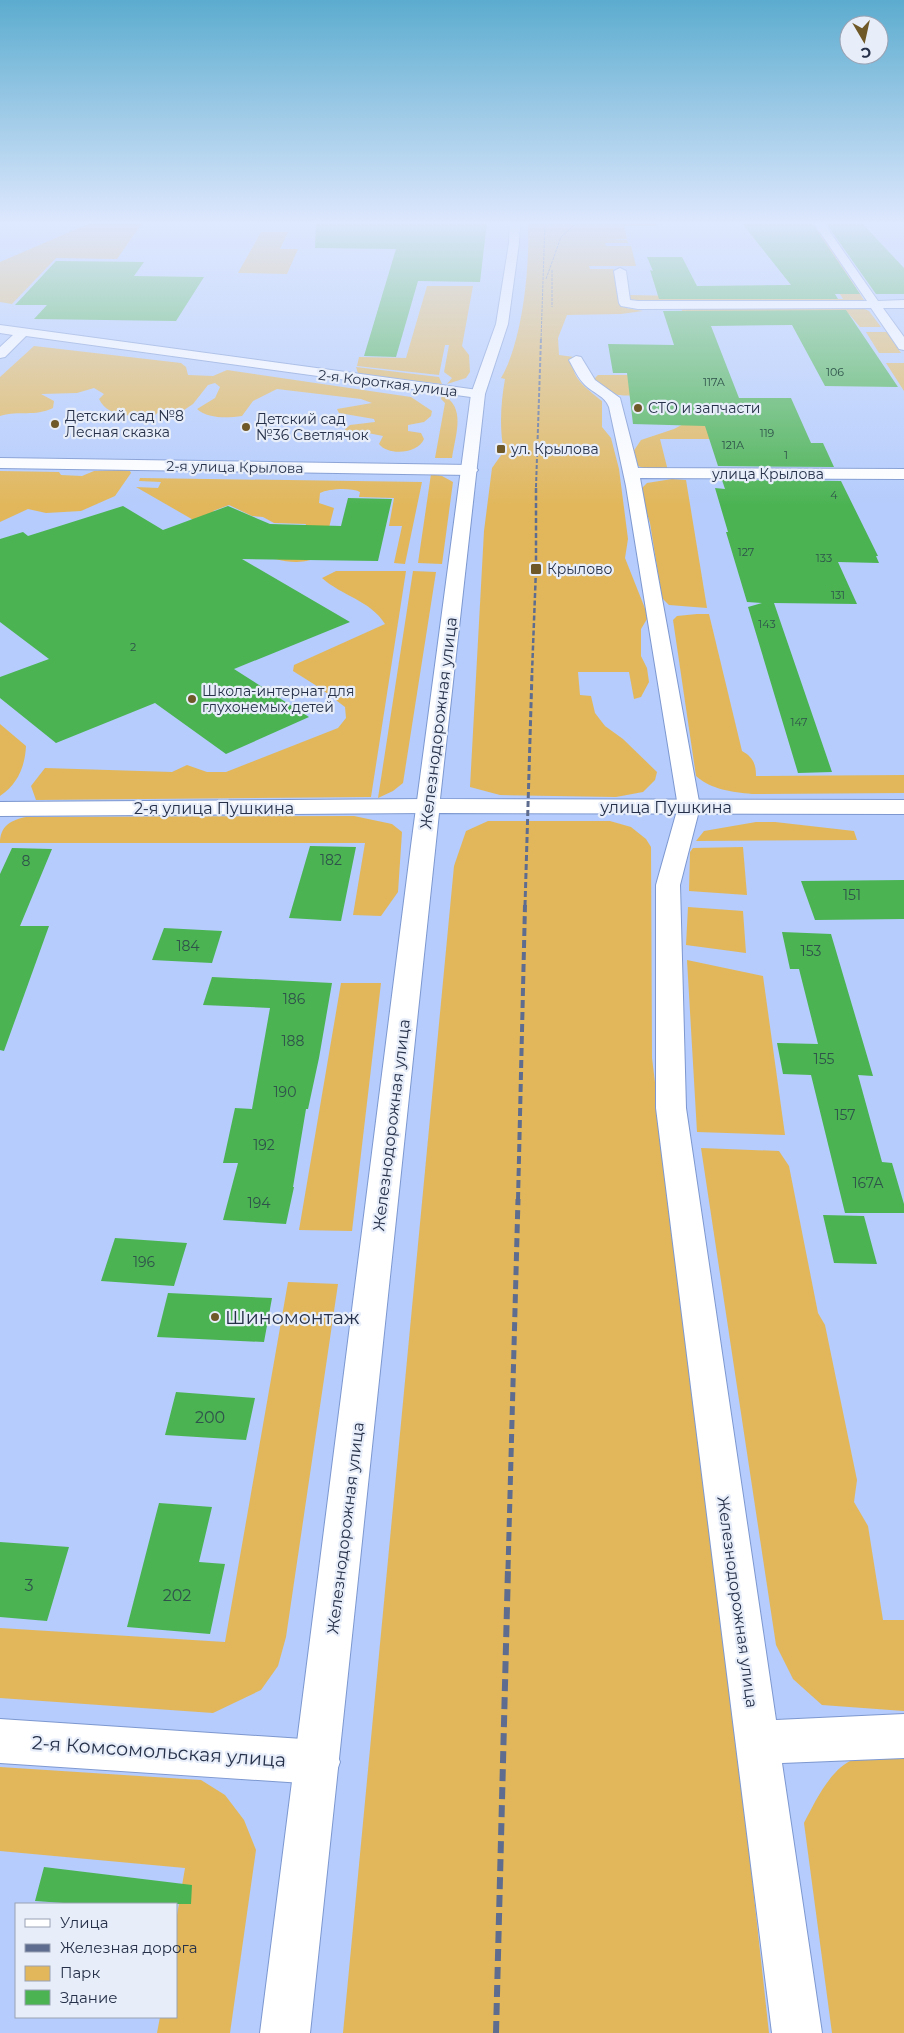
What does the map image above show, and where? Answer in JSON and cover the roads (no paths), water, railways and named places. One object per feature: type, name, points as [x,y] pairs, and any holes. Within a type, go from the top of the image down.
[{"type":"street","name":"Железнодорожная улица","points":[[285,2033],[478,394],[503,317]]},
{"type":"street","points":[[883,317],[904,346]]},
{"type":"street","name":"2-я Короткая улица","points":[[0,330],[478,394]]},
{"type":"street","points":[[0,354],[22,332]]},
{"type":"street","name":"Железнодорожная улица","points":[[576,360],[584,378],[613,398],[632,473],[689,807],[668,885],[672,1108],[797,2033]]},
{"type":"street","name":"2-я улица Крылова","points":[[0,463],[470,470]]},
{"type":"street","name":"улица Крылова","points":[[632,473],[904,474]]},
{"type":"street","name":"улица Пушкина","points":[[428,806],[904,807]]},
{"type":"street","name":"2-я улица Пушкина","points":[[0,809],[428,806]]},
{"type":"street","points":[[758,1742],[904,1736]]},
{"type":"street","name":"2-я Комсомольская улица","points":[[0,1741],[318,1762]]},
{"type":"railway","points":[[541,340],[542,317]]},
{"type":"railway","points":[[536,487],[541,338]]},
{"type":"railway","points":[[532,673],[536,569],[536,487]]},
{"type":"railway","points":[[525,906],[532,672]]},
{"type":"railway","points":[[518,1200],[525,905]]},
{"type":"railway","points":[[508,1569],[518,1199]]},
{"type":"railway","points":[[496,2033],[508,1568]]},
{"type":"place","name":"СТО и запчасти","points":[[638,408]]},
{"type":"place","name":"Детский сад №8 Лесная сказка","points":[[55,424]]},
{"type":"place","name":"Детский сад №36 Светлячок","points":[[246,427]]},
{"type":"place","name":"ул. Крылова","points":[[501,449]]},
{"type":"place","name":"Крылово","points":[[536,569]]},
{"type":"place","name":"Школа-интернат для глухонемых детей","points":[[192,699]]},
{"type":"place","name":"Шиномонтаж","points":[[215,1317]]}]
